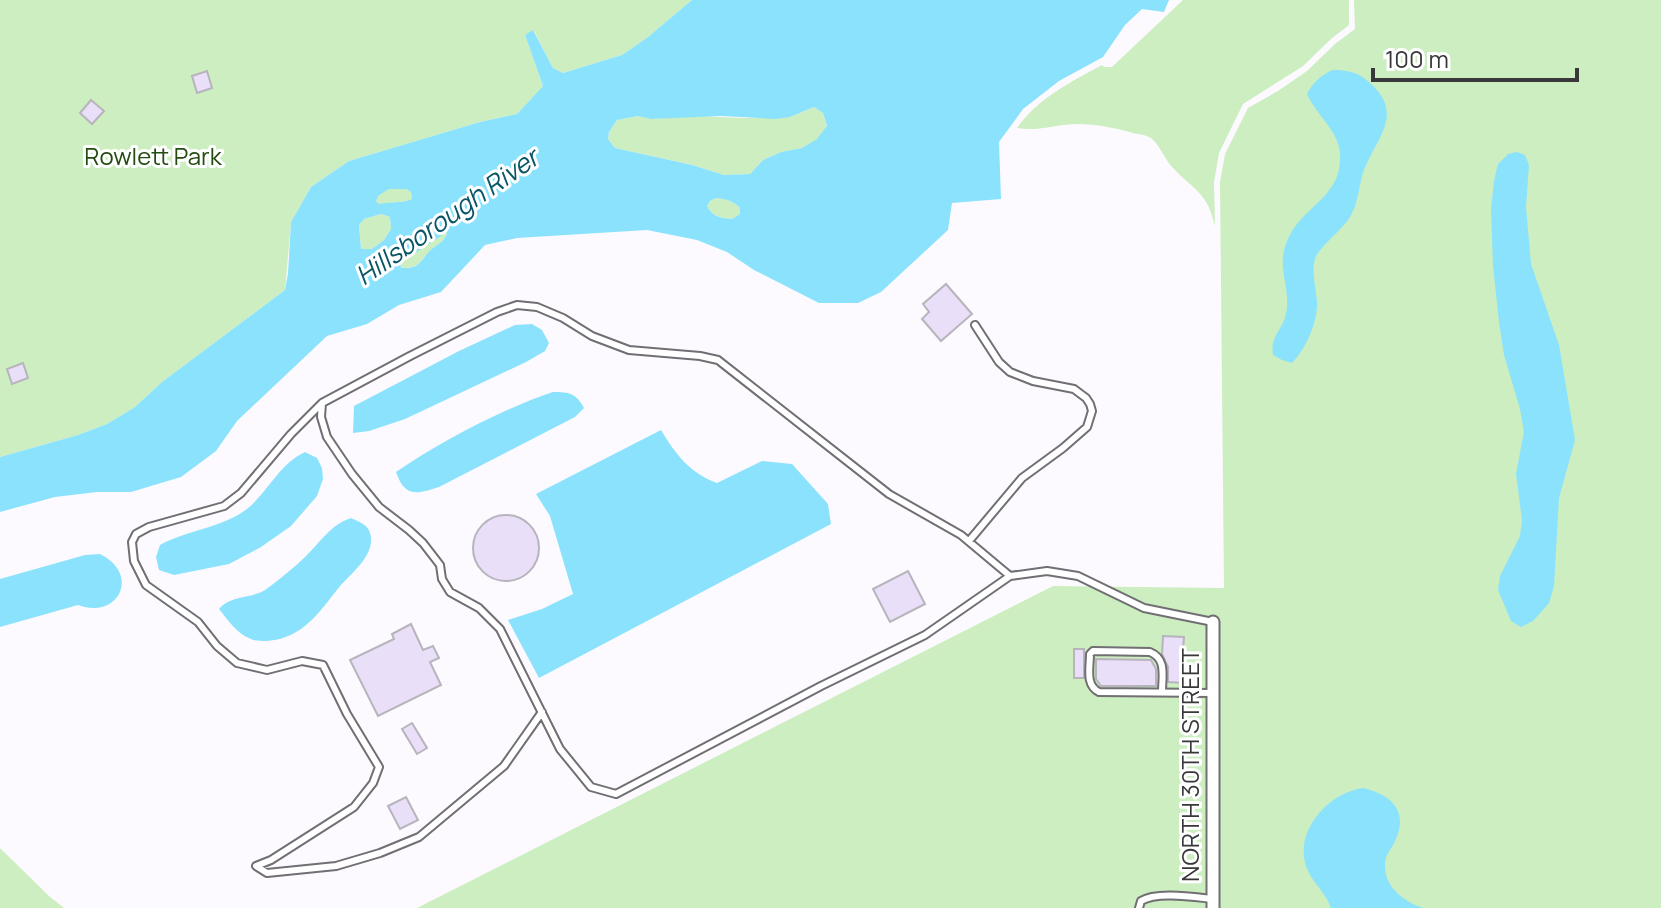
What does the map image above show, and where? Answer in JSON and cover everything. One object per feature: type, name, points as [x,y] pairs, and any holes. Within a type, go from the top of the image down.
[{"type":"street","name":"NORTH 30TH STREET","points":[[1213,622],[1213,903]]},
{"type":"lane","points":[[542,712],[504,766],[419,837],[336,866],[267,873],[256,866],[271,860],[354,807],[373,783],[379,767],[347,714],[323,665],[302,661],[267,670],[237,663],[217,646],[198,622],[146,585],[134,561],[132,542],[136,534],[149,527],[224,506],[241,493],[322,403],[497,312],[517,305],[537,307],[592,336],[629,350],[718,360],[889,494],[969,541],[1010,576]]},
{"type":"lane","points":[[969,541],[1022,478],[1087,427],[1092,411],[1086,398],[1074,389],[1033,381],[1010,372],[999,362],[975,325]]},
{"type":"lane","points":[[322,403],[321,417],[327,437],[352,474],[379,507],[423,543],[440,565],[442,579],[450,592],[479,608],[500,629],[560,749],[591,787],[616,794],[925,635],[1010,576],[1047,571],[1078,576],[1144,608],[1213,622]]},
{"type":"lane","points":[[1162,692],[1162,663],[1158,655],[1122,651],[1093,651],[1090,654],[1089,684],[1099,692],[1213,693]]},
{"type":"lane","points":[[1139,908],[1146,897],[1181,897],[1213,903]]},
{"type":"lane","points":[[1181,897],[1181,908]]},
{"type":"green space","name":"Rowlett Park","points":[[0,0],[692,0],[622,55],[563,73],[553,68],[534,31],[525,35],[543,86],[517,114],[349,161],[311,187],[291,222],[285,290],[162,382],[135,407],[107,424],[0,457]]},
{"type":"green space","points":[[1183,0],[1349,0],[1349,25],[1303,66],[1243,104],[1219,153],[1214,182],[1215,226],[1204,199],[1173,168],[1149,137],[1085,124],[1017,128],[1025,117],[1056,92],[1102,65],[1112,67]]},
{"type":"green space","points":[[1354,0],[1661,0],[1661,908],[417,908],[1053,586],[1224,588],[1220,182],[1225,154],[1248,108],[1307,71],[1355,29]]},
{"type":"green space","points":[[814,107],[823,113],[827,127],[818,139],[802,148],[763,160],[750,174],[724,175],[615,148],[608,139],[617,120],[638,116],[651,119],[790,117]]},
{"type":"green space","points":[[389,189],[406,189],[411,192],[412,199],[379,205],[376,201],[379,194]]},
{"type":"green space","points":[[716,198],[735,204],[740,208],[740,214],[732,219],[715,215],[707,206]]},
{"type":"green space","points":[[381,214],[390,217],[391,229],[384,240],[372,249],[361,249],[359,225],[364,219]]},
{"type":"green space","points":[[433,227],[444,227],[447,234],[444,239],[417,265],[401,268],[400,252],[406,241]]},
{"type":"green space","points":[[0,848],[49,896],[64,908],[0,908]]},
{"type":"water","points":[[692,0],[1169,0],[1164,12],[1142,9],[1125,25],[1103,57],[1059,81],[1023,109],[999,142],[1001,199],[952,203],[948,230],[881,292],[858,303],[819,303],[754,270],[727,252],[697,240],[647,230],[517,238],[485,245],[441,292],[399,305],[367,324],[327,336],[237,421],[216,451],[181,477],[131,492],[55,497],[0,512],[0,457],[107,424],[135,407],[162,382],[285,290],[291,222],[311,187],[349,161],[517,114],[543,86],[525,35],[533,30],[553,68],[563,73],[622,55]],"holes":[[[814,107],[823,113],[827,126],[817,139],[802,148],[763,160],[750,174],[724,175],[615,148],[608,139],[617,120],[638,116],[651,119],[790,117]],[[389,189],[406,189],[411,192],[412,199],[379,204],[376,201]],[[716,198],[729,201],[740,208],[740,214],[732,219],[717,216],[707,206]],[[381,214],[390,217],[391,229],[384,240],[372,249],[361,249],[359,225],[364,219]],[[444,227],[447,234],[417,265],[401,268],[403,246],[418,232]]]},
{"type":"water","points":[[1332,70],[1352,72],[1370,83],[1381,95],[1387,117],[1362,176],[1353,212],[1315,259],[1315,318],[1306,343],[1292,363],[1273,355],[1273,343],[1286,314],[1283,256],[1297,224],[1336,180],[1340,153],[1338,145],[1307,94],[1318,80]]},
{"type":"water","points":[[1517,152],[1525,155],[1529,165],[1526,207],[1531,264],[1559,345],[1575,440],[1559,498],[1554,586],[1549,603],[1533,621],[1521,627],[1511,621],[1498,590],[1500,576],[1520,536],[1522,520],[1516,474],[1524,432],[1504,355],[1499,322],[1491,209],[1498,164],[1508,154]]},
{"type":"water","points":[[532,324],[542,330],[549,343],[545,351],[405,419],[353,433],[354,406],[515,325]]},
{"type":"water","points":[[553,392],[572,394],[584,408],[575,417],[439,487],[413,492],[403,486],[396,472],[432,449],[493,417]]},
{"type":"water","points":[[661,430],[684,462],[717,483],[762,461],[792,464],[828,504],[831,524],[539,678],[508,620],[542,609],[573,594],[550,516],[536,494]]},
{"type":"water","points":[[305,452],[317,458],[323,479],[317,496],[291,526],[229,564],[174,575],[159,570],[156,557],[160,545],[216,525],[247,509],[288,464]]},
{"type":"water","points":[[351,518],[368,528],[371,539],[368,552],[305,626],[275,640],[253,640],[237,630],[219,609],[229,601],[265,590],[304,558],[331,530]]},
{"type":"water","points":[[100,554],[113,563],[120,573],[122,583],[113,601],[92,608],[78,605],[0,627],[0,579],[85,555]]},
{"type":"water","points":[[1363,788],[1390,800],[1399,813],[1399,830],[1386,857],[1388,880],[1396,892],[1423,908],[1331,908],[1308,871],[1304,843],[1308,830],[1325,807],[1350,791]]},
{"type":"building","points":[[207,71],[212,88],[197,93],[192,76]]},
{"type":"building","points":[[91,100],[104,111],[92,124],[80,113]]},
{"type":"building","points":[[946,284],[972,314],[941,341],[922,319],[929,312],[923,304]]},
{"type":"building","points":[[23,363],[28,378],[12,384],[7,369]]},
{"type":"building","points":[[506,515],[519,517],[534,530],[539,548],[537,561],[524,576],[506,581],[493,579],[478,566],[473,548],[475,535],[488,520]]},
{"type":"building","points":[[908,571],[925,604],[890,622],[873,589]]},
{"type":"building","points":[[411,624],[423,650],[433,646],[439,658],[430,662],[441,685],[378,716],[350,660],[394,639],[392,634]]},
{"type":"building","points":[[1163,636],[1184,637],[1184,683],[1168,682],[1168,667],[1162,654]]},
{"type":"building","points":[[1074,649],[1084,649],[1084,678],[1074,678]]},
{"type":"building","points":[[1096,659],[1151,660],[1156,669],[1156,686],[1101,686],[1096,679]]},
{"type":"building","points":[[412,723],[427,748],[417,754],[402,729]]},
{"type":"building","points":[[406,797],[418,820],[400,829],[388,806]]},
{"type":"waterway","name":"Hillsborough River","points":[[373,266],[459,210]]}]
